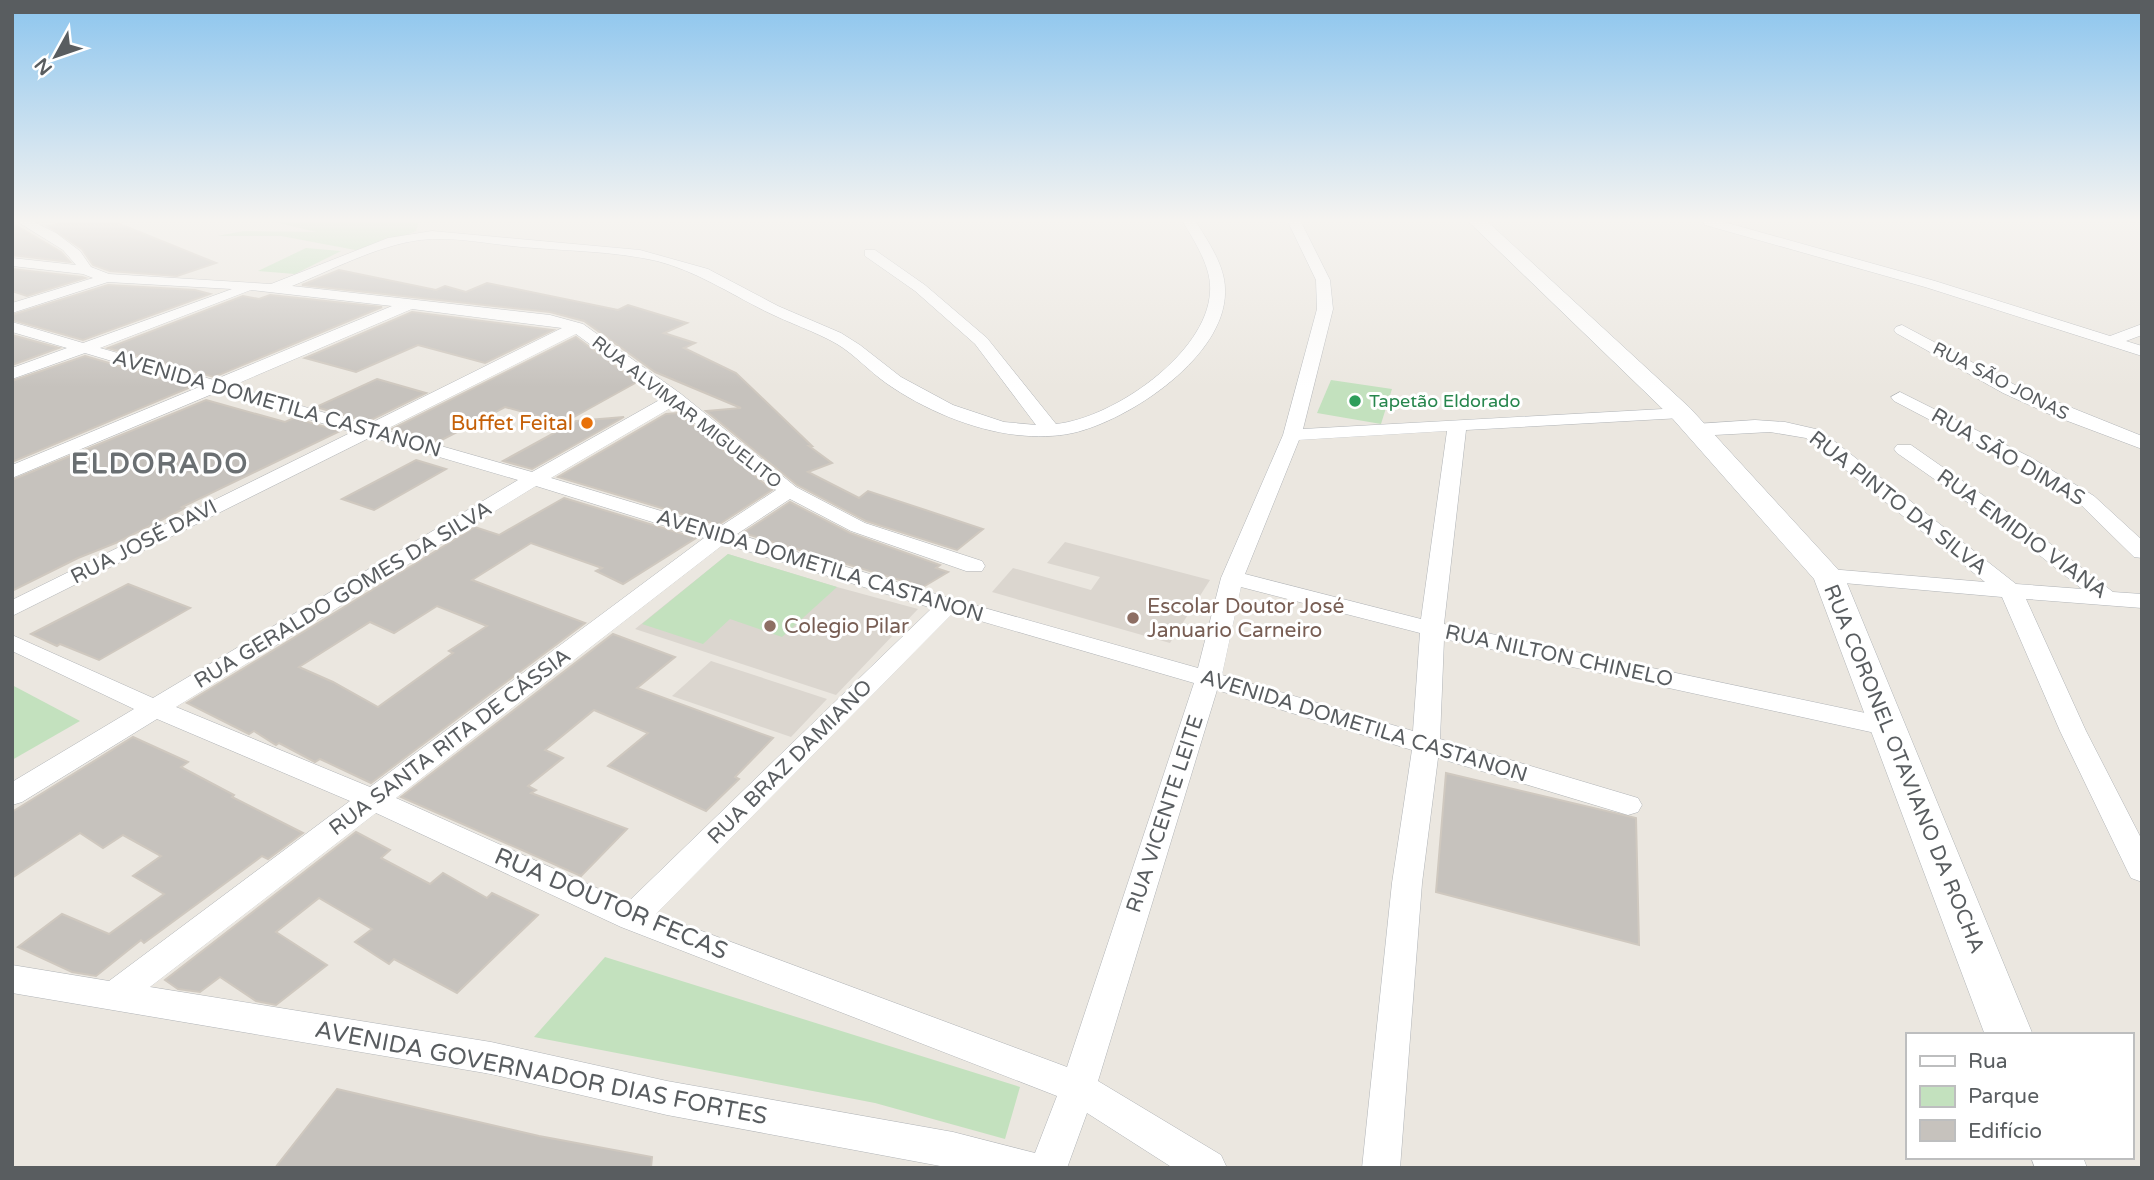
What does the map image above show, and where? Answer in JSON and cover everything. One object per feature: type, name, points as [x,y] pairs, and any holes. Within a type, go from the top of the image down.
[{"type":"street","points":[[273,288],[301,277]]},
{"type":"street","points":[[714,277],[853,347],[893,380],[926,399],[1004,428],[1051,430],[1079,425],[1129,402],[1168,375],[1189,354],[1207,329],[1218,292],[1215,277]]},
{"type":"street","points":[[904,277],[981,341],[1051,430]]},
{"type":"street","name":"RUA VICENTE LEITE","points":[[1048,1168],[1077,1088],[1208,680],[1231,578],[1292,435],[1325,309],[1325,292],[1320,277]]},
{"type":"street","name":"RUA CORONEL OTAVIANO DA ROCHA","points":[[1536,277],[1688,422],[1829,576],[2008,1033]]},
{"type":"street","points":[[1905,277],[2142,351]]},
{"type":"street","points":[[12,308],[107,278]]},
{"type":"street","name":"RUA ALVIMAR MIGUELITO","points":[[107,278],[254,286],[550,320],[577,327],[675,398],[789,491],[858,527],[974,566]]},
{"type":"street","points":[[12,374],[254,286]]},
{"type":"street","points":[[12,472],[409,304]]},
{"type":"street","name":"AVENIDA DOMETILA CASTANON","points":[[12,327],[534,479],[948,605],[1628,805]]},
{"type":"street","name":"RUA JOSÉ DAVI","points":[[12,609],[577,327]]},
{"type":"street","points":[[2110,341],[2142,329]]},
{"type":"street","name":"RUA SÃO JONAS","points":[[1902,330],[2055,410],[2142,443]]},
{"type":"street","name":"RUA SÃO DIMAS","points":[[1900,397],[2023,461],[2087,500],[2142,552]]},
{"type":"street","name":"RUA GERALDO GOMES DA SILVA","points":[[12,795],[534,479],[675,398]]},
{"type":"street","name":"RUA PINTO DA SILVA","points":[[1292,435],[1457,426],[1527,419],[1688,422],[1801,429],[1813,434],[2011,591]]},
{"type":"street","points":[[1381,1168],[1407,883],[1426,745],[1432,629],[1457,426]]},
{"type":"street","name":"RUA EMIDIO VIANA","points":[[1904,449],[2020,530],[2107,598],[2142,613]]},
{"type":"street","name":"RUA SANTA RITA DE CÁSSIA","points":[[113,997],[720,537],[789,491]]},
{"type":"street","points":[[1829,576],[2142,601]]},
{"type":"street","name":"RUA NILTON CHINELO","points":[[1231,578],[1432,629],[1889,727]]},
{"type":"street","points":[[2011,591],[2073,731],[2142,870]]},
{"type":"street","name":"RUA BRAZ DAMIANO","points":[[632,918],[948,605]]},
{"type":"street","name":"RUA DOUTOR FECAS","points":[[12,642],[156,709],[375,800],[632,918],[1077,1088],[1208,1168]]},
{"type":"street","name":"AVENIDA GOVERNADOR DIAS FORTES","points":[[12,979],[491,1058],[667,1098],[953,1150],[1027,1168]]},
{"type":"shaded area","name":"Escolar Doutor José Januario Carneiro","points":[[1065,542],[1210,580],[1170,643],[992,592],[1013,568],[1091,590],[1100,577],[1047,563]]},
{"type":"shaded area","name":"Colegio Pilar","points":[[728,554],[918,609],[836,695],[635,629]]},
{"type":"shaded area","name":"Colegio Pilar","points":[[711,661],[827,699],[791,737],[672,696]]},
{"type":"green space","name":"Tapetão Eldorado","points":[[1331,380],[1392,389],[1381,424],[1317,413]]},
{"type":"green space","points":[[728,554],[837,587],[782,637],[730,619],[703,644],[642,624]]},
{"type":"green space","points":[[12,685],[80,721],[12,760]]},
{"type":"green space","points":[[605,957],[1020,1087],[1005,1139],[875,1103],[534,1037]]},
{"type":"building","points":[[12,277],[85,278],[27,296],[12,291]]},
{"type":"building","points":[[322,277],[373,277],[436,290],[445,286],[466,292],[487,283],[618,310],[628,305],[687,323],[664,333],[695,343],[684,348],[736,373],[812,446],[809,446],[832,463],[808,472],[859,498],[868,491],[983,529],[957,550],[866,521],[797,485],[706,411],[741,408],[655,372],[584,321],[550,312],[302,285]]},
{"type":"building","points":[[108,285],[195,290],[210,294],[83,340],[12,320],[12,315]]},
{"type":"building","points":[[270,295],[382,307],[214,377],[108,348],[243,296],[259,299]]},
{"type":"building","points":[[412,312],[553,330],[485,363],[418,345],[356,372],[305,358]]},
{"type":"building","points":[[12,335],[59,348],[12,365]]},
{"type":"building","points":[[576,337],[637,382],[563,423],[505,407],[438,442],[392,429]]},
{"type":"building","points":[[85,356],[191,387],[12,462],[12,381]]},
{"type":"building","points":[[377,379],[426,393],[367,422],[316,407]]},
{"type":"building","points":[[206,400],[285,422],[294,418],[340,431],[182,507],[185,508],[118,542],[78,558],[12,591],[12,480]]},
{"type":"building","points":[[678,413],[772,490],[718,525],[558,477],[666,414]]},
{"type":"building","points":[[624,417],[532,469],[503,461],[576,421]]},
{"type":"building","points":[[416,460],[446,469],[374,510],[342,499]]},
{"type":"building","points":[[564,498],[696,538],[623,584],[596,571],[602,568],[531,543],[472,580],[585,623],[371,783],[320,759],[315,762],[279,743],[276,745],[254,731],[249,734],[187,703],[475,527],[499,535]],"holes":[[[437,606],[487,626],[449,651],[453,653],[378,707],[299,667],[370,622],[394,633]]]},
{"type":"building","points":[[790,502],[850,533],[940,565],[936,568],[948,572],[923,587],[743,533]]},
{"type":"building","points":[[128,584],[190,608],[99,660],[31,634]]},
{"type":"building","points":[[613,634],[675,657],[637,688],[773,738],[735,777],[739,779],[706,811],[608,766],[648,733],[594,710],[545,750],[563,758],[528,786],[536,790],[531,793],[627,829],[581,876],[401,797]]},
{"type":"building","points":[[133,737],[188,762],[181,767],[234,795],[232,797],[303,833],[268,859],[262,856],[144,943],[141,940],[96,976],[72,972],[18,947],[62,914],[109,934],[164,894],[133,876],[161,856],[123,835],[103,848],[80,833],[12,878],[12,812]]},
{"type":"building","points":[[1446,773],[1636,818],[1639,945],[1436,892]]},
{"type":"building","points":[[356,832],[390,850],[381,858],[430,884],[443,873],[487,898],[492,893],[538,915],[457,993],[394,959],[389,964],[355,942],[372,929],[319,898],[276,932],[327,965],[276,1005],[256,1001],[220,977],[200,992],[178,989],[165,980]]},
{"type":"building","points":[[337,1089],[539,1136],[652,1157],[651,1168],[275,1168]]},
{"type":"place","name":"Tapetão Eldorado","points":[[1355,401]]},
{"type":"place","name":"Buffet Feital","points":[[587,423]]},
{"type":"place","name":"Escolar Doutor José Januario Carneiro","points":[[1133,618]]},
{"type":"place","name":"Colegio Pilar","points":[[770,626]]},
{"type":"district","name":"ELDORADO","points":[[160,464]]}]
